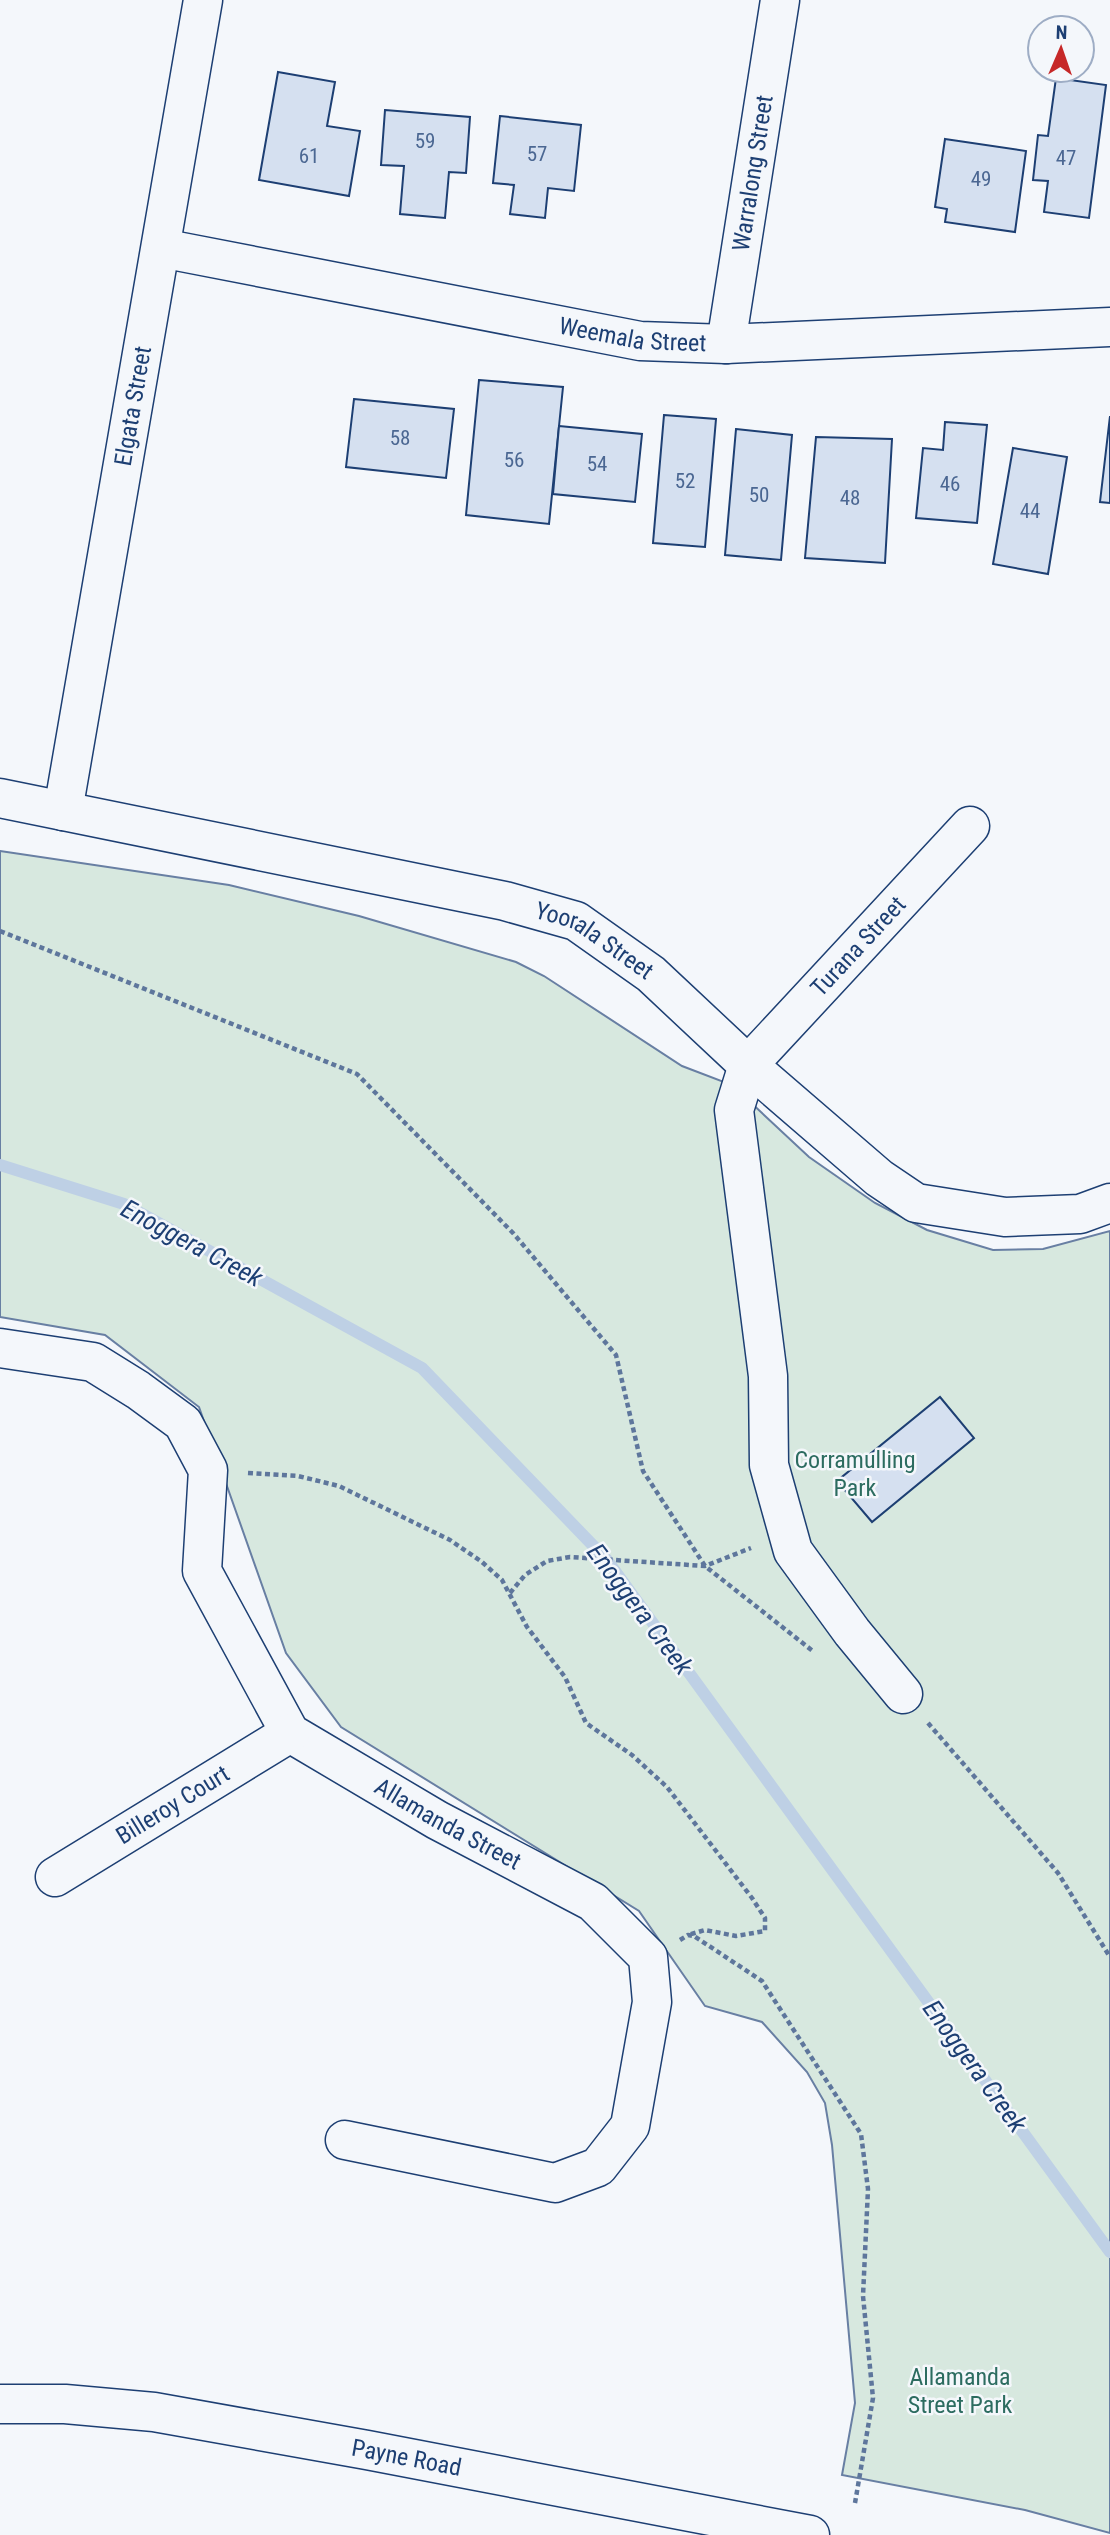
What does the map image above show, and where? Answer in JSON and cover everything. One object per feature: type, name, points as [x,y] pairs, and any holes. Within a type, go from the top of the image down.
[{"type":"street","name":"Elgata Street","points":[[63,811],[203,0]]},
{"type":"street","name":"Warralong Street","points":[[726,344],[780,0]]},
{"type":"street","name":"Weemala Street","points":[[161,248],[640,341],[726,344],[1110,327]]},
{"type":"street","name":"Yoorala Street","points":[[0,798],[505,901],[576,921],[651,974],[748,1065],[879,1178],[916,1203],[1005,1217],[1080,1214],[1110,1203]]},
{"type":"street","name":"Turana Street","points":[[748,1065],[970,826]]},
{"type":"street","points":[[748,1065],[734,1110],[768,1376],[769,1465],[793,1551],[852,1632],[903,1694]]},
{"type":"street","points":[[0,1348],[93,1362],[183,1423],[208,1470],[202,1571],[290,1733]]},
{"type":"street","name":"Billeroy Court","points":[[54,1877],[290,1733]]},
{"type":"street","name":"Allamanda Street","points":[[290,1733],[437,1820],[593,1902],[648,1957]]},
{"type":"street","points":[[345,2140],[555,2183],[598,2167],[630,2126],[652,2002],[648,1957]]},
{"type":"street","name":"Payne Road","points":[[0,2404],[65,2404],[154,2412],[810,2535]]},
{"type":"path","points":[[0,930],[357,1074],[513,1233],[616,1356],[643,1471],[705,1566],[821,1657]]},
{"type":"path","points":[[208,1470],[298,1476],[339,1486],[450,1540],[502,1580],[527,1627],[565,1677],[586,1723],[632,1755],[667,1787],[765,1918],[765,1931],[736,1936],[705,1930],[688,1935],[648,1957]]},
{"type":"path","points":[[510,1593],[525,1575],[547,1561],[570,1557],[705,1566],[788,1533]]},
{"type":"path","points":[[903,1694],[1058,1873],[1110,1957]]},
{"type":"path","points":[[688,1935],[694,1936],[762,1981],[861,2134],[868,2189],[863,2297],[873,2398],[855,2503]]},
{"type":"green space","name":"Corramulling Park","points":[[0,851],[229,885],[359,916],[516,962],[544,976],[682,1066],[732,1085],[809,1157],[875,1203],[927,1230],[993,1250],[1043,1249],[1110,1231],[1110,2533],[1025,2510],[842,2475],[855,2403],[832,2145],[825,2103],[807,2072],[762,2022],[705,2006],[639,1911],[341,1727],[286,1653],[199,1407],[105,1335],[0,1317]]},
{"type":"building","points":[[278,72],[335,82],[327,126],[360,131],[349,196],[259,180]]},
{"type":"building","points":[[1055,84],[1106,85],[1089,218],[1044,212],[1048,181],[1033,180],[1038,135],[1048,136]]},
{"type":"building","points":[[385,110],[470,117],[466,173],[449,172],[445,218],[400,214],[404,166],[381,165]]},
{"type":"building","points":[[500,116],[581,125],[574,191],[548,188],[545,218],[510,214],[514,185],[493,183]]},
{"type":"building","points":[[945,139],[1026,151],[1015,232],[945,222],[947,209],[935,207]]},
{"type":"building","points":[[479,380],[563,387],[549,524],[466,515]]},
{"type":"building","points":[[354,399],[454,409],[446,478],[346,467]]},
{"type":"building","points":[[664,415],[716,419],[705,547],[653,543]]},
{"type":"building","points":[[1110,416],[1110,503],[1100,502]]},
{"type":"building","points":[[945,422],[987,425],[977,523],[916,518],[923,448],[943,450]]},
{"type":"building","points":[[559,426],[642,434],[635,502],[553,494]]},
{"type":"building","points":[[736,429],[792,435],[781,560],[725,555]]},
{"type":"building","points":[[816,437],[892,439],[885,563],[805,558]]},
{"type":"building","points":[[1013,448],[1067,457],[1048,574],[993,564]]},
{"type":"building","points":[[940,1397],[974,1438],[872,1522],[837,1481]]},
{"type":"waterway","name":"Enoggera Creek","points":[[0,1165],[124,1204],[422,1368],[607,1560],[1110,2252]]},
{"type":"park label","name":"Allamanda Street Park","points":[[960,2391]]}]
